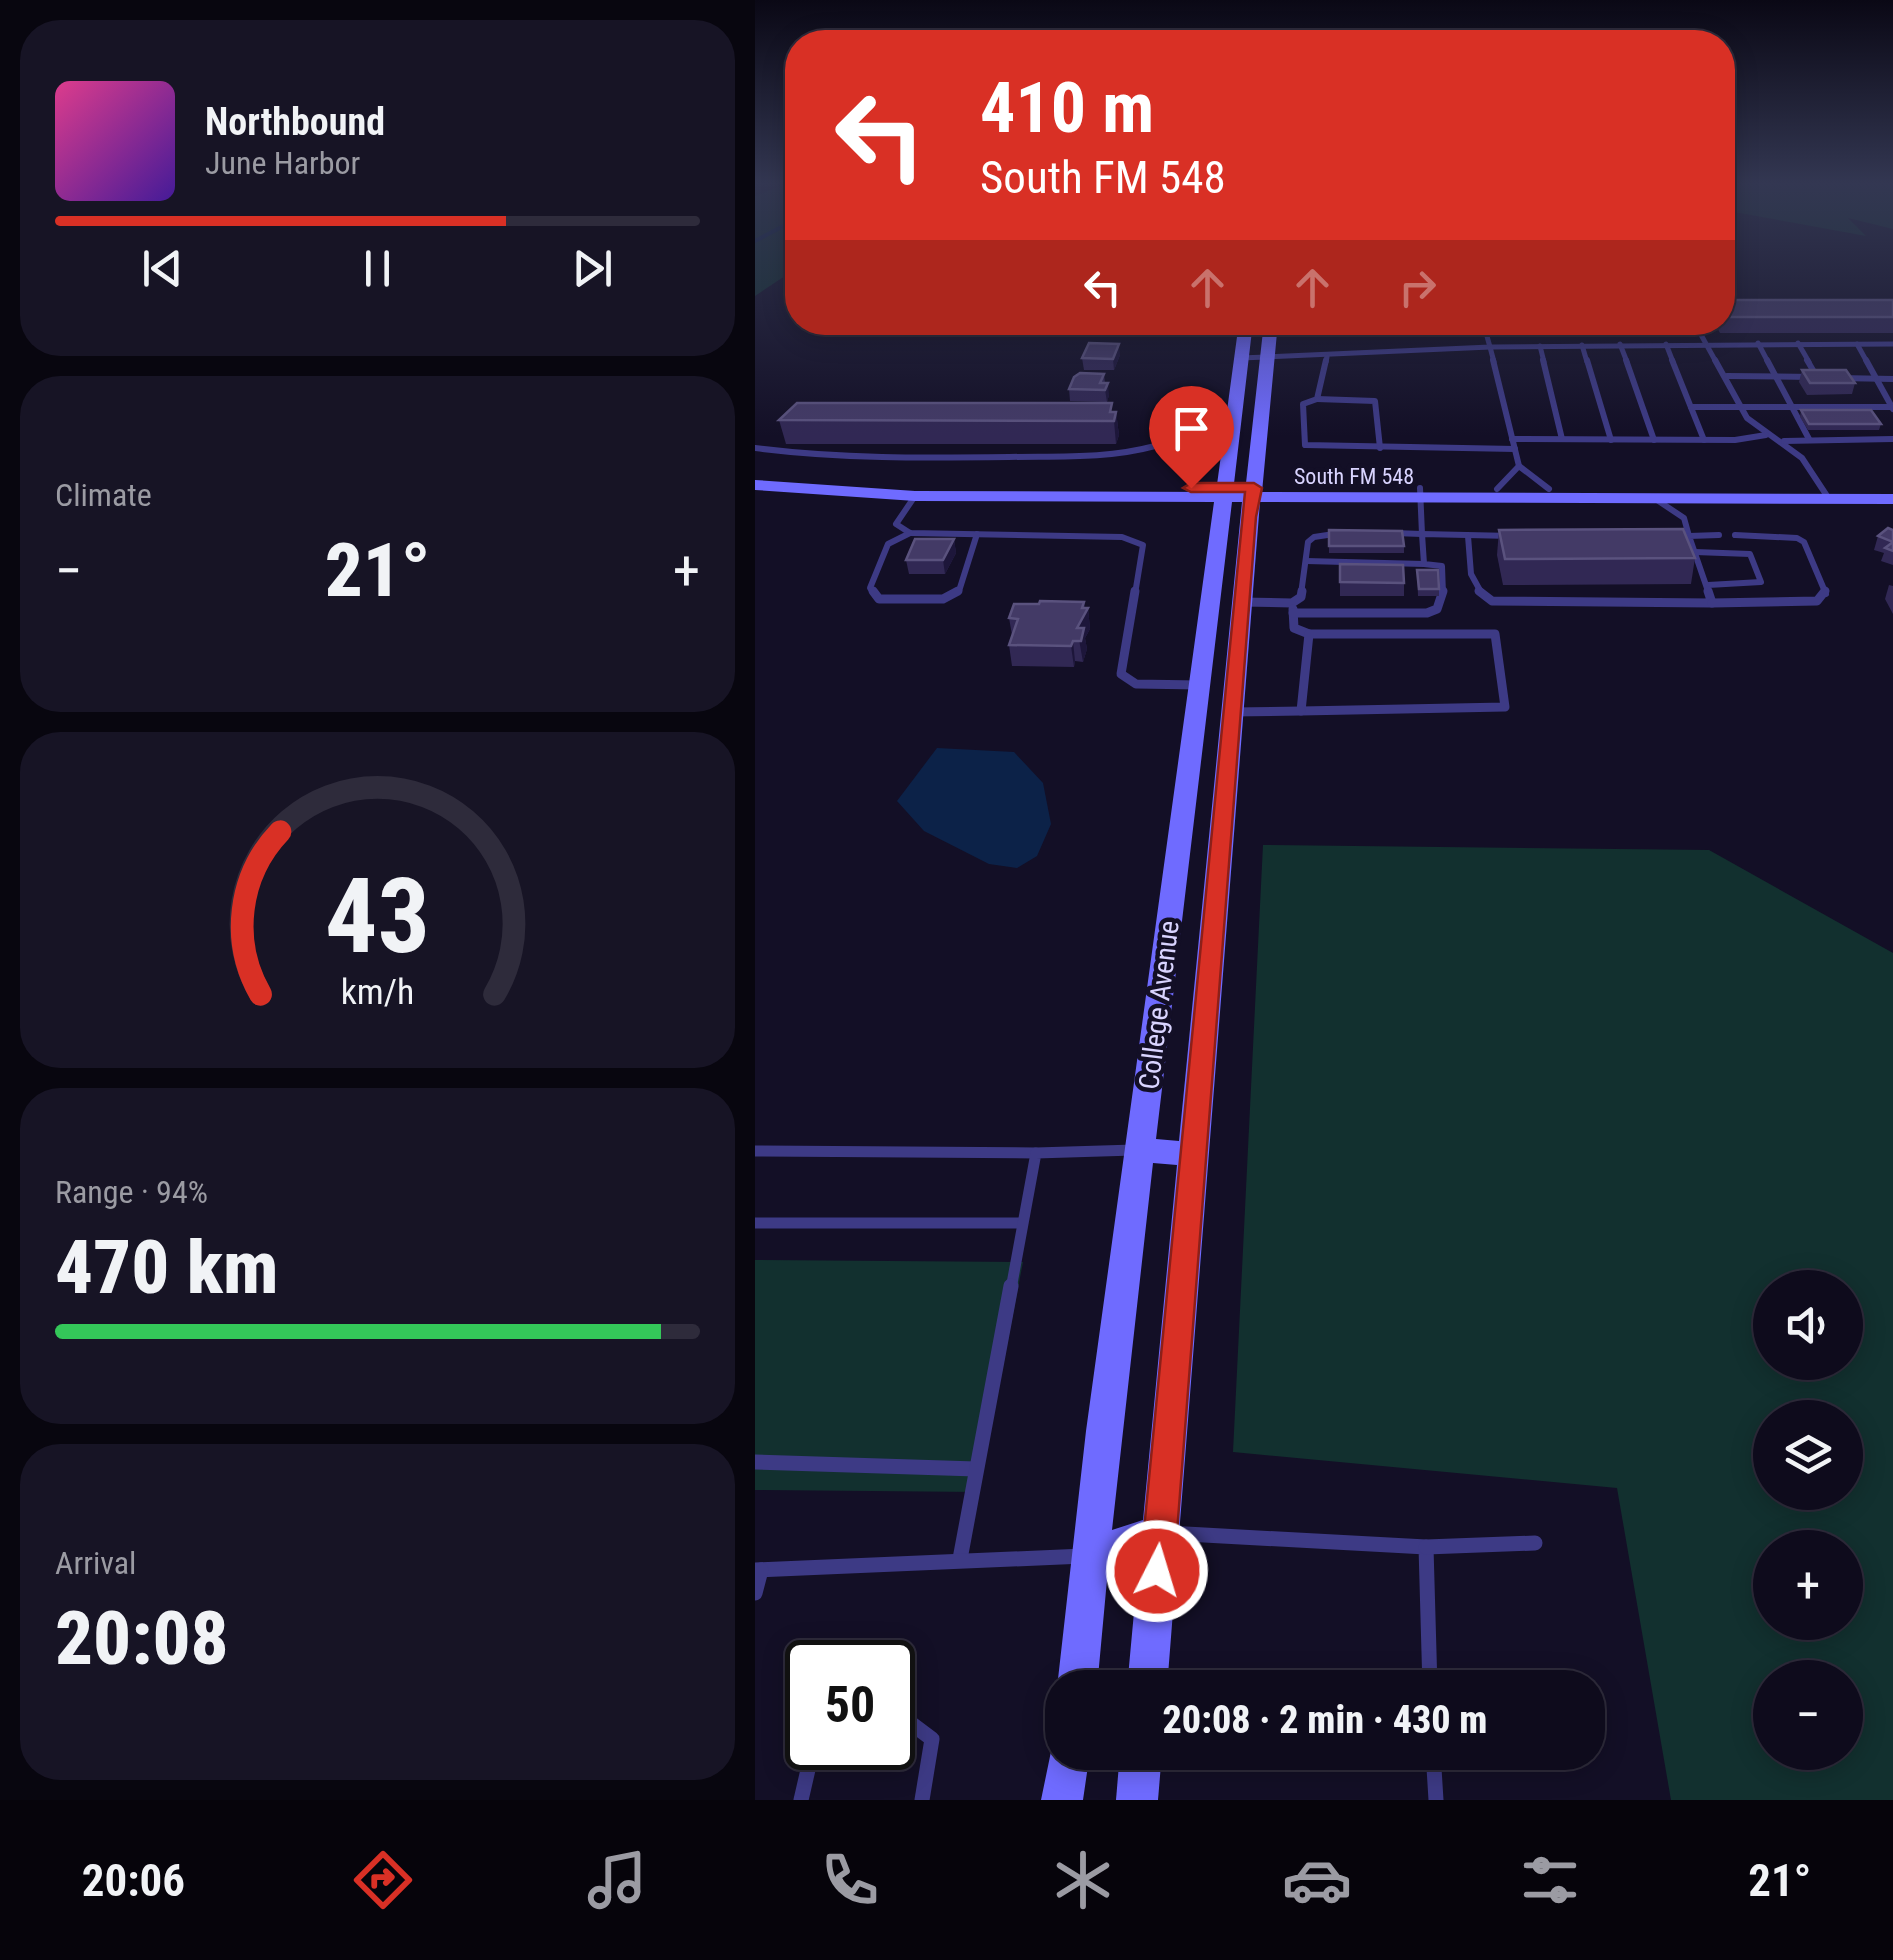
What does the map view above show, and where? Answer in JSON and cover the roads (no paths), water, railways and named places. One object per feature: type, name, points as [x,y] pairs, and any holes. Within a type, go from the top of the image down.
[{"type":"main road","name":"College Avenue","points":[[1079,1670],[1140,1150],[1244,335]]},
{"type":"main road","name":"College Avenue","points":[[1149,1670],[1241,602],[1270,335]]},
{"type":"main road","name":"South FM 548","points":[[755,476],[976,487],[1225,493]]},
{"type":"main road","name":"South FM 548","points":[[755,485],[915,496],[1253,493],[1657,500],[1893,491]]},
{"type":"main road","name":"South FM 548","points":[[1419,494],[1549,489],[1826,494],[1893,499]]},
{"type":"main road","points":[[1140,1150],[1193,1154]]},
{"type":"main road","points":[[1091,1556],[1161,1532]]},
{"type":"main road","points":[[1062,1800],[1066,1770]]},
{"type":"main road","points":[[1137,1800],[1140,1770]]},
{"type":"lane","points":[[1486,335],[1519,466],[1549,489]]},
{"type":"lane","points":[[1702,335],[1742,407],[1766,435]]},
{"type":"lane","points":[[1758,343],[1809,439]]},
{"type":"lane","points":[[1620,344],[1654,440]]},
{"type":"lane","points":[[1666,344],[1704,440]]},
{"type":"lane","points":[[1798,344],[1817,378]]},
{"type":"lane","points":[[1857,344],[1892,408]]},
{"type":"lane","points":[[1241,358],[1327,357],[1371,349],[1893,344]]},
{"type":"lane","points":[[1583,345],[1611,440]]},
{"type":"lane","points":[[1540,346],[1562,439]]},
{"type":"lane","points":[[1317,399],[1327,357]]},
{"type":"lane","points":[[1727,376],[1893,378]]},
{"type":"lane","points":[[1380,448],[1375,401],[1317,399],[1303,404],[1302,442],[1313,447],[1380,448],[1515,448]]},
{"type":"lane","points":[[1822,406],[1828,416]]},
{"type":"lane","points":[[1691,407],[1892,408]]},
{"type":"lane","points":[[1851,407],[1857,416]]},
{"type":"lane","points":[[1836,430],[1841,440]]},
{"type":"lane","points":[[1867,430],[1873,440]]},
{"type":"lane","points":[[1512,439],[1704,440],[1766,435],[1783,441],[1802,458],[1826,494]]},
{"type":"lane","points":[[1783,441],[1893,439]]},
{"type":"lane","points":[[755,448],[833,456],[953,458],[1113,456],[1155,446]]},
{"type":"lane","points":[[1497,489],[1519,466]]},
{"type":"lane","points":[[1419,494],[1424,564]]},
{"type":"lane","points":[[910,534],[896,524],[915,496]]},
{"type":"lane","points":[[1684,518],[1701,499]]},
{"type":"lane","points":[[1657,500],[1684,518],[1712,603]]},
{"type":"lane","points":[[1231,712],[1505,708],[1495,634],[1309,634],[1295,628],[1293,608],[1303,593],[1308,542],[1315,537],[1348,533]]},
{"type":"lane","points":[[1385,533],[1523,536]]},
{"type":"lane","points":[[977,534],[959,591],[943,599],[879,600],[870,588],[888,544],[910,534],[977,534],[1122,537],[1143,545],[1121,674],[1136,684],[1199,685]]},
{"type":"lane","points":[[1671,536],[1719,535]]},
{"type":"lane","points":[[1468,536],[1473,586],[1491,601],[1817,601],[1827,594],[1804,542],[1797,538],[1735,535]]},
{"type":"lane","points":[[1695,552],[1750,554],[1761,582],[1709,585]]},
{"type":"lane","points":[[1241,602],[1293,608],[1437,609],[1443,600],[1442,566],[1307,562]]},
{"type":"lane","points":[[1301,711],[1309,634]]},
{"type":"lane","points":[[755,1151],[1140,1150]]},
{"type":"lane","points":[[960,1559],[1036,1153]]},
{"type":"lane","points":[[755,1224],[1022,1223]]},
{"type":"lane","points":[[755,1462],[976,1469]]},
{"type":"lane","points":[[1161,1532],[1426,1547],[1535,1543]]},
{"type":"lane","points":[[1426,1547],[1429,1670]]},
{"type":"lane","points":[[755,1593],[758,1570],[1091,1556]]},
{"type":"lane","points":[[915,1725],[932,1738],[922,1800]]},
{"type":"lane","points":[[801,1800],[808,1770]]},
{"type":"lane","points":[[1434,1770],[1436,1800]]},
{"type":"water","points":[[937,748],[1014,752],[1043,783],[1051,824],[1037,856],[1017,868],[989,864],[924,831],[897,801]]}]
